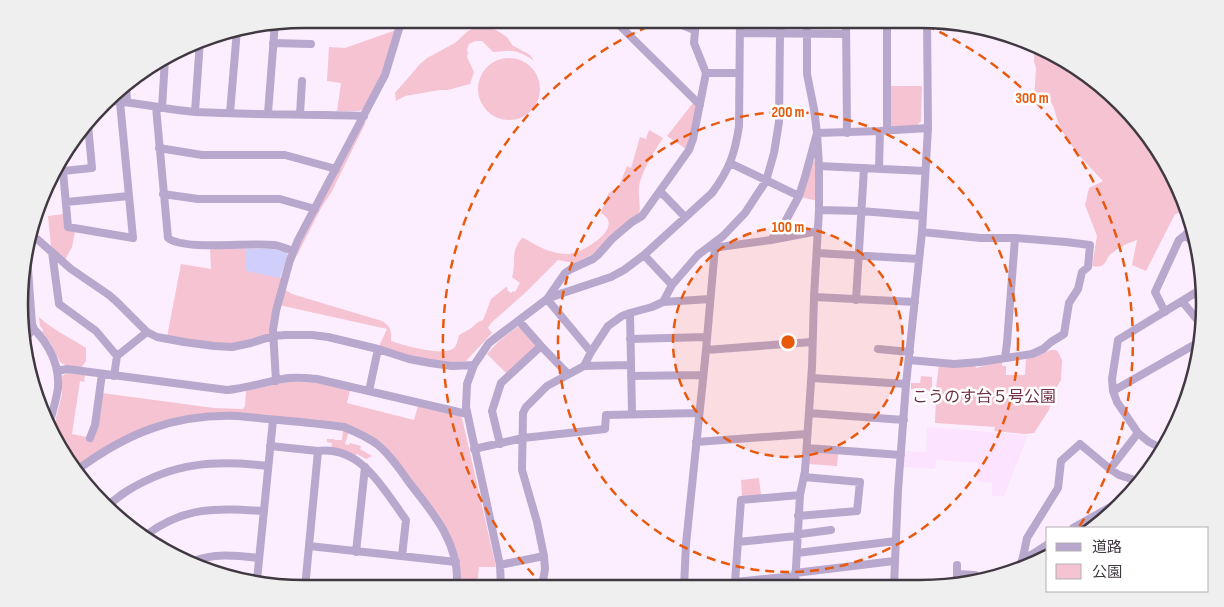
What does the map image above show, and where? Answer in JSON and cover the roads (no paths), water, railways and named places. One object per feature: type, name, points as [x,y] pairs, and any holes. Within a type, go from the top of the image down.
[{"type":"street","points":[[276,381],[273,330],[278,302],[293,251],[385,75],[399,28]]},
{"type":"street","points":[[622,28],[700,105]]},
{"type":"street","points":[[548,300],[565,273],[593,259],[612,239],[642,216],[689,150],[693,139],[706,73],[694,43],[694,30],[689,28]]},
{"type":"street","points":[[501,580],[465,402],[467,384],[474,365],[489,343],[554,296],[611,277],[624,270],[644,255],[712,193],[730,164],[739,126],[740,28]]},
{"type":"street","points":[[663,302],[672,285],[698,255],[711,248],[745,213],[766,181],[778,131],[781,28]]},
{"type":"street","points":[[795,580],[798,516],[807,448],[812,378],[820,166],[814,109],[807,74],[807,28]]},
{"type":"street","points":[[846,28],[847,133]]},
{"type":"street","points":[[879,169],[884,131],[887,28]]},
{"type":"street","points":[[894,580],[906,384],[922,232],[928,128],[927,28]]},
{"type":"street","points":[[268,114],[274,29]]},
{"type":"street","points":[[740,33],[846,34]]},
{"type":"street","points":[[230,113],[236,36]]},
{"type":"street","points":[[273,44],[311,44]]},
{"type":"street","points":[[195,112],[199,48]]},
{"type":"street","points":[[164,64],[159,108],[159,148],[168,236],[172,242],[194,245],[274,245],[293,251]]},
{"type":"street","points":[[706,73],[740,73]]},
{"type":"street","points":[[300,114],[302,81]]},
{"type":"street","points":[[89,131],[92,168],[63,170],[68,227],[133,238],[123,102],[124,94]]},
{"type":"street","points":[[116,101],[195,112],[364,116]]},
{"type":"street","points":[[817,133],[928,128]]},
{"type":"street","points":[[772,240],[785,222],[799,196],[806,177],[817,133]]},
{"type":"street","points":[[159,148],[202,155],[285,155],[336,169]]},
{"type":"street","points":[[730,164],[799,196]]},
{"type":"street","points":[[820,166],[925,171]]},
{"type":"street","points":[[856,300],[864,168]]},
{"type":"street","points":[[660,191],[686,217]]},
{"type":"street","points":[[164,194],[198,199],[280,199],[315,209]]},
{"type":"street","points":[[66,202],[129,196]]},
{"type":"street","points":[[819,210],[922,216]]},
{"type":"street","points":[[711,248],[772,240],[818,231]]},
{"type":"street","points":[[878,349],[954,364],[1032,354],[1043,350],[1051,342],[1064,334],[1069,303],[1078,290],[1082,272],[1088,267],[1090,246],[1066,242],[1014,238],[981,238],[922,232]]},
{"type":"street","points":[[1165,312],[1155,292],[1179,240],[1187,233]]},
{"type":"street","points":[[1005,357],[1008,343],[1014,238]]},
{"type":"street","points":[[35,239],[71,269],[118,302],[147,332],[163,338],[221,346],[242,346],[273,336],[312,335],[328,337],[430,363],[452,366],[474,365]]},
{"type":"street","points":[[684,580],[686,544],[706,350],[711,248]]},
{"type":"street","points":[[52,252],[59,304],[96,331],[117,356]]},
{"type":"street","points":[[818,253],[919,260]]},
{"type":"street","points":[[644,255],[672,285]]},
{"type":"street","points":[[29,279],[34,329]]},
{"type":"street","points":[[1157,446],[1138,433],[1117,402],[1113,392],[1112,379],[1118,340],[1196,292]]},
{"type":"street","points":[[814,297],[915,302]]},
{"type":"street","points":[[584,366],[608,326],[622,316],[652,308],[663,302],[710,298]]},
{"type":"street","points":[[548,300],[591,352]]},
{"type":"street","points":[[1182,301],[1196,318]]},
{"type":"street","points":[[630,313],[632,414]]},
{"type":"street","points":[[519,320],[568,374]]},
{"type":"street","points":[[28,324],[48,346],[57,370],[58,389],[50,412]]},
{"type":"street","points":[[29,334],[34,329]]},
{"type":"street","points":[[114,376],[117,356],[147,332]]},
{"type":"street","points":[[630,339],[706,337]]},
{"type":"street","points":[[706,350],[812,342]]},
{"type":"street","points":[[1113,392],[1193,345]]},
{"type":"street","points":[[500,444],[492,411],[501,383],[541,346]]},
{"type":"street","points":[[370,392],[378,349]]},
{"type":"street","points":[[544,580],[546,569],[538,522],[522,470],[523,413],[526,407],[547,386],[584,366],[630,365]]},
{"type":"street","points":[[57,370],[67,369],[219,390],[247,388],[291,378],[317,379],[467,414]]},
{"type":"street","points":[[90,438],[95,425],[102,374]]},
{"type":"street","points":[[631,376],[703,374]]},
{"type":"street","points":[[812,378],[906,384]]},
{"type":"street","points":[[474,449],[523,438],[605,429],[606,415],[699,413]]},
{"type":"street","points":[[809,413],[904,420]]},
{"type":"street","points":[[81,467],[122,440],[138,433],[168,423],[197,418],[238,416],[344,427],[357,432],[379,446],[394,461],[436,516],[448,538],[456,562],[457,580]]},
{"type":"street","points":[[257,575],[273,420]]},
{"type":"street","points":[[1110,469],[1138,433]]},
{"type":"street","points":[[696,442],[807,434]]},
{"type":"street","points":[[1046,545],[1031,555],[1024,557],[1027,538],[1058,488],[1061,461],[1080,444],[1110,469],[1119,475],[1133,479]]},
{"type":"street","points":[[270,446],[338,452],[356,460],[365,467],[406,520],[402,556]]},
{"type":"street","points":[[807,448],[901,455]]},
{"type":"street","points":[[306,580],[318,451]]},
{"type":"street","points":[[112,502],[126,492],[153,477],[180,468],[224,462],[268,466]]},
{"type":"street","points":[[356,552],[365,467]]},
{"type":"street","points":[[798,516],[857,511],[860,482],[804,477]]},
{"type":"street","points":[[735,580],[742,500],[800,495]]},
{"type":"street","points":[[150,533],[176,518],[200,511],[223,509],[264,511]]},
{"type":"street","points":[[738,542],[797,536],[831,530]]},
{"type":"street","points":[[796,553],[896,541]]},
{"type":"street","points":[[309,546],[456,562]]},
{"type":"street","points":[[200,559],[217,555],[258,558]]},
{"type":"street","points":[[500,566],[544,556]]},
{"type":"street","points":[[750,580],[894,561]]},
{"type":"street","points":[[957,565],[957,577]]},
{"type":"street","points":[[957,574],[974,574]]},
{"type":"water","points":[[246,249],[273,249],[286,252],[288,255],[280,278],[246,271]]},
{"type":"park label","name":"こうのす台５号公園","points":[[984,397]]}]
